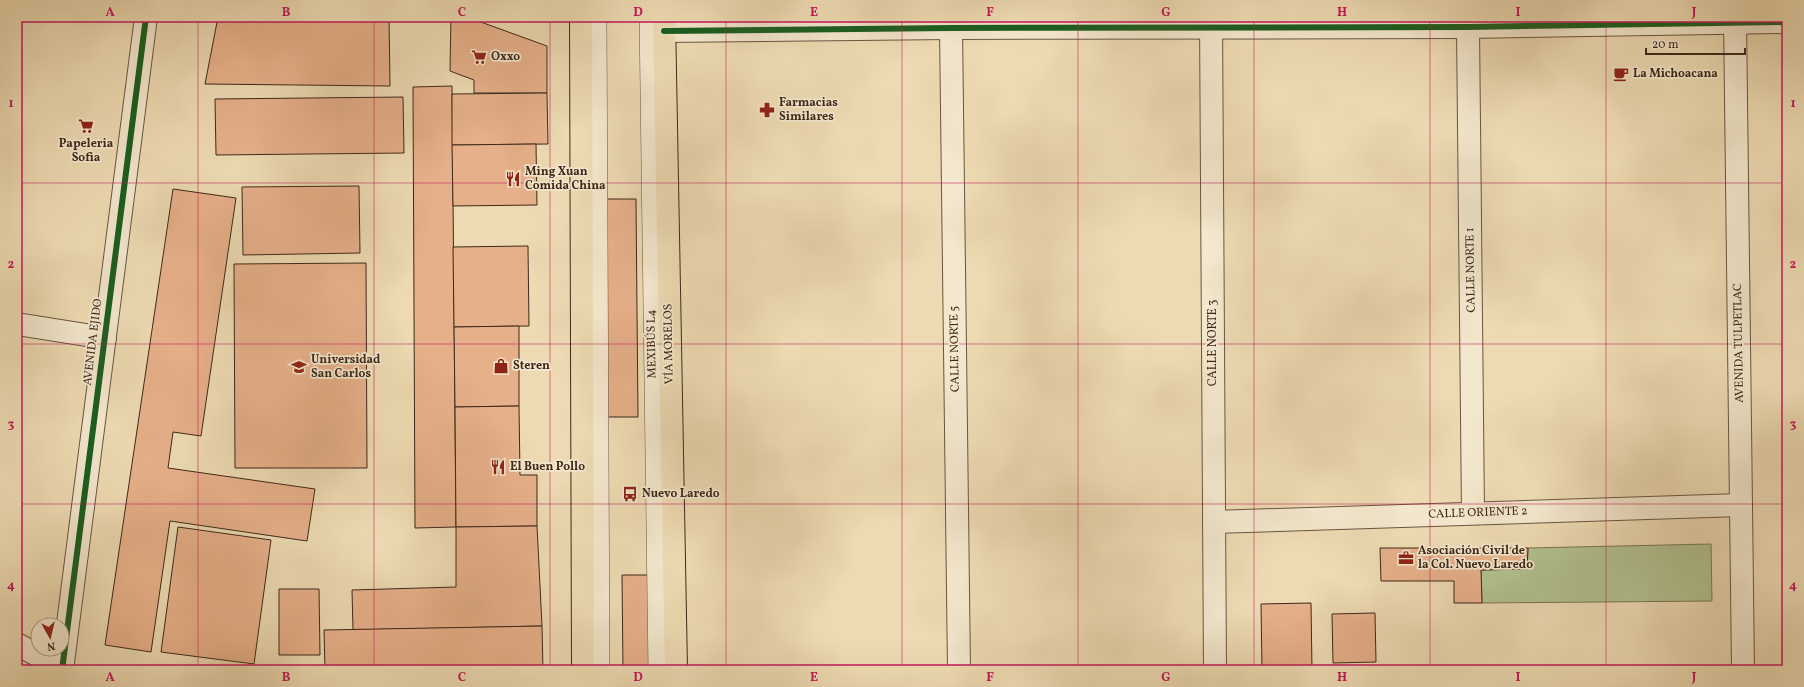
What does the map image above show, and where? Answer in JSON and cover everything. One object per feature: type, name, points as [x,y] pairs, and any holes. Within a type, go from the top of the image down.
[{"type":"main road","points":[[581,17],[583,670]]},
{"type":"main road","name":"VÍA MORELOS","points":[[659,22],[676,670]]},
{"type":"street","name":"AVENIDA EJIDO","points":[[62,670],[146,17]]},
{"type":"street","points":[[659,22],[951,28],[1211,22],[1468,27],[1735,20],[1787,22]]},
{"type":"street","name":"AVENIDA TULPETLAC","points":[[1735,20],[1743,670]]},
{"type":"street","name":"CALLE NORTE 3","points":[[1211,22],[1215,670]]},
{"type":"street","name":"CALLE NORTE 1","points":[[1468,27],[1473,513]]},
{"type":"street","name":"CALLE NORTE 5","points":[[951,28],[959,670]]},
{"type":"street","points":[[17,324],[104,338]]},
{"type":"street","name":"CALLE ORIENTE 2","points":[[1214,522],[1741,505]]},
{"type":"street","points":[[17,644],[62,670]]},
{"type":"lane","points":[[598,17],[601,670]]},
{"type":"lane","name":"MEXIBÚS L4","points":[[657,670],[659,22]]},
{"type":"green space","points":[[1711,544],[1712,601],[1482,603],[1481,570],[1527,569],[1528,548]]},
{"type":"building","points":[[218,17],[389,17],[390,86],[205,84]]},
{"type":"building","points":[[451,17],[467,17],[547,46],[547,93],[474,93],[474,80],[450,71]]},
{"type":"building","points":[[452,86],[456,527],[415,528],[413,87]]},
{"type":"building","points":[[547,93],[548,144],[452,145],[452,94]]},
{"type":"building","points":[[403,97],[404,153],[216,155],[215,99]]},
{"type":"building","points":[[536,144],[537,205],[453,206],[452,145]]},
{"type":"building","points":[[359,186],[360,253],[243,255],[242,187]]},
{"type":"building","points":[[173,189],[236,198],[201,436],[173,432],[168,468],[315,489],[307,541],[170,521],[151,652],[105,645]]},
{"type":"building","points":[[606,199],[636,199],[638,417],[608,417]]},
{"type":"building","points":[[528,246],[529,326],[454,327],[453,247]]},
{"type":"building","points":[[366,263],[367,468],[235,468],[234,264]]},
{"type":"building","points":[[519,326],[519,406],[455,407],[454,327]]},
{"type":"building","points":[[519,406],[520,475],[537,475],[537,526],[456,527],[455,407]]},
{"type":"building","points":[[537,526],[542,626],[353,630],[352,590],[456,587],[456,527]]},
{"type":"building","points":[[178,527],[271,540],[254,664],[161,652]]},
{"type":"building","points":[[1380,548],[1528,548],[1527,569],[1481,570],[1482,603],[1454,603],[1454,581],[1381,581]]},
{"type":"building","points":[[622,575],[653,575],[653,670],[623,670]]},
{"type":"building","points":[[279,589],[319,589],[320,655],[279,655]]},
{"type":"building","points":[[1311,603],[1312,670],[1262,670],[1261,604]]},
{"type":"building","points":[[1375,613],[1376,662],[1333,663],[1332,614]]},
{"type":"building","points":[[542,626],[543,670],[325,670],[324,630]]},
{"type":"cycle path","points":[[62,670],[146,17]]},
{"type":"cycle path","points":[[664,31],[951,28],[1468,27],[1787,22]]},
{"type":"place","name":"Oxxo","points":[[479,57]]},
{"type":"place","name":"La Michoacana","points":[[1621,74]]},
{"type":"place","name":"Farmacias Similares","points":[[767,110]]},
{"type":"place","name":"Papeleria Sofia","points":[[86,126]]},
{"type":"place","name":"Ming Xuan Comida China","points":[[513,179]]},
{"type":"place","name":"Steren","points":[[501,366]]},
{"type":"place","name":"Universidad San Carlos","points":[[299,367]]},
{"type":"place","name":"El Buen Pollo","points":[[498,467]]},
{"type":"place","name":"Nuevo Laredo","points":[[630,494]]},
{"type":"place","name":"Asociación Civil de la Col. Nuevo Laredo","points":[[1406,558]]}]
